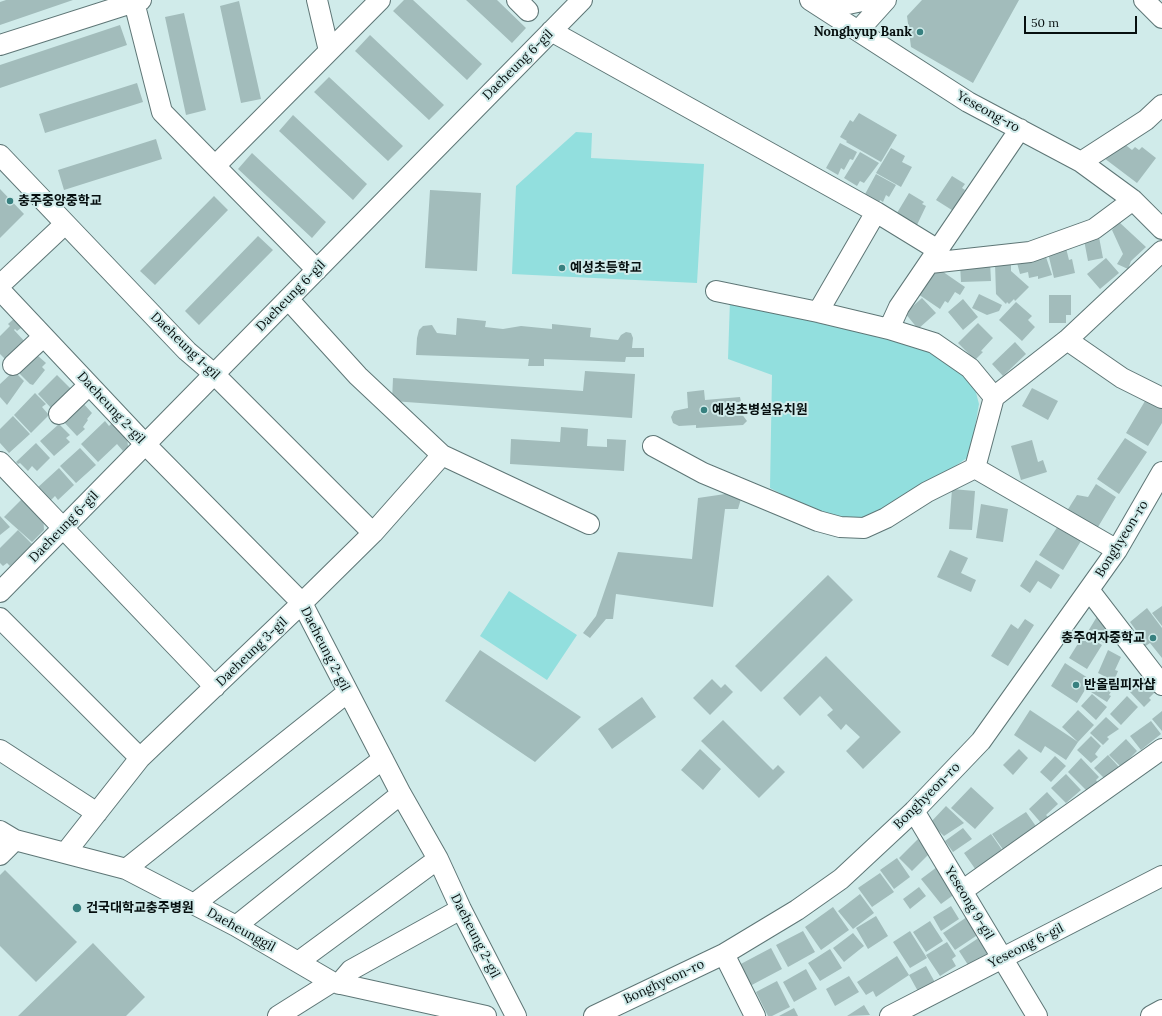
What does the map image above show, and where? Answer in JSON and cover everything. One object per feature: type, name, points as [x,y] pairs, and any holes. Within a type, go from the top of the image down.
[{"type":"street","points":[[317,0],[329,51]]},
{"type":"street","points":[[215,166],[380,0]]},
{"type":"street","name":"Daeheung 6-gil","points":[[0,592],[582,0]]},
{"type":"street","points":[[817,5],[866,0]]},
{"type":"street","points":[[858,31],[886,0]]},
{"type":"street","points":[[1144,0],[1162,18]]},
{"type":"street","points":[[0,45],[138,1],[162,112],[317,270]]},
{"type":"street","name":"Yeseong-ro","points":[[817,5],[968,102],[1081,162],[1133,200],[1162,229]]},
{"type":"street","points":[[551,31],[876,212],[934,257],[1030,252],[1094,229],[1133,200]]},
{"type":"street","points":[[1081,162],[1146,120],[1162,105]]},
{"type":"street","points":[[890,329],[899,307],[1020,129]]},
{"type":"street","name":"Daeheung 1-gil","points":[[0,155],[186,351],[214,374],[373,533]]},
{"type":"street","points":[[818,312],[876,212]]},
{"type":"street","points":[[0,285],[65,224]]},
{"type":"street","points":[[653,446],[703,473],[818,521],[840,527],[864,528],[886,518],[927,492],[975,468],[994,397],[1067,340],[1162,251]]},
{"type":"street","name":"Daeheung 2-gil","points":[[0,290],[145,444],[302,603],[401,794],[438,859],[461,909],[516,1016]]},
{"type":"street","points":[[716,291],[818,312],[890,329],[934,343],[970,368],[994,397]]},
{"type":"street","points":[[288,299],[358,376],[442,455],[589,524]]},
{"type":"street","points":[[13,365],[43,336]]},
{"type":"street","points":[[1067,340],[1122,378],[1162,398]]},
{"type":"street","points":[[59,414],[89,385]]},
{"type":"street","name":"Daeheung 3-gil","points":[[66,852],[140,758],[373,533],[442,455]]},
{"type":"street","points":[[0,462],[215,687]]},
{"type":"street","points":[[975,468],[1117,550]]},
{"type":"street","name":"Bonghyeon-ro","points":[[594,1016],[724,954],[797,910],[841,879],[914,811],[981,741],[1117,550],[1162,472]]},
{"type":"street","points":[[1089,590],[1162,685]]},
{"type":"street","points":[[0,618],[140,758]]},
{"type":"street","points":[[126,869],[348,692]]},
{"type":"street","points":[[962,892],[1162,749]]},
{"type":"street","points":[[0,750],[97,813]]},
{"type":"street","points":[[194,904],[383,759]]},
{"type":"street","points":[[236,926],[401,794]]},
{"type":"street","name":"Yeseong 9-gil","points":[[914,811],[1037,1016]]},
{"type":"street","points":[[0,855],[7,835]]},
{"type":"street","name":"Daeheunggil","points":[[7,835],[126,869],[236,926],[336,983],[486,1016]]},
{"type":"street","points":[[298,962],[438,859]]},
{"type":"street","name":"Yeseong 6-gil","points":[[890,1016],[1162,876]]},
{"type":"street","points":[[278,1016],[336,983],[351,970],[461,909]]},
{"type":"street","points":[[724,954],[755,1016]]},
{"type":"street","points":[[1151,1016],[1162,1010]]},
{"type":"shaded area","points":[[576,132],[592,133],[591,158],[704,164],[697,283],[512,274],[516,186]]},
{"type":"shaded area","points":[[730,300],[914,343],[951,363],[974,385],[979,404],[970,456],[945,473],[864,520],[830,519],[770,488],[772,375],[728,359]]},
{"type":"shaded area","points":[[509,591],[577,635],[547,680],[480,636]]},
{"type":"building","points":[[6,0],[73,0],[0,25],[0,2]]},
{"type":"building","points":[[404,0],[413,0],[482,64],[467,80],[393,11]]},
{"type":"building","points":[[466,0],[497,0],[526,28],[512,43]]},
{"type":"building","points":[[922,0],[1019,0],[973,83],[911,47],[907,16]]},
{"type":"building","points":[[239,1],[261,99],[241,103],[220,6]]},
{"type":"building","points":[[184,13],[206,110],[186,115],[165,17]]},
{"type":"building","points":[[120,25],[127,45],[0,88],[0,65]]},
{"type":"building","points":[[370,35],[444,105],[429,120],[355,51]]},
{"type":"building","points":[[329,77],[403,146],[388,161],[314,92]]},
{"type":"building","points":[[137,83],[143,102],[45,133],[39,114]]},
{"type":"building","points":[[859,113],[897,135],[881,162],[840,137],[850,120],[853,122]]},
{"type":"building","points":[[293,115],[367,184],[353,200],[279,131]]},
{"type":"building","points":[[156,139],[162,159],[64,190],[58,170]]},
{"type":"building","points":[[1118,139],[1132,150],[1135,147],[1139,150],[1142,147],[1156,158],[1137,183],[1100,155]]},
{"type":"building","points":[[840,143],[857,152],[853,160],[850,159],[844,170],[841,168],[838,175],[826,168]]},
{"type":"building","points":[[891,148],[905,156],[902,162],[912,167],[901,187],[876,173]]},
{"type":"building","points":[[860,152],[879,163],[864,183],[860,181],[857,186],[844,178]]},
{"type":"building","points":[[252,153],[326,222],[312,238],[238,169]]},
{"type":"building","points":[[876,174],[896,185],[889,197],[886,195],[883,202],[880,200],[879,203],[864,196]]},
{"type":"building","points":[[952,176],[965,184],[962,188],[965,190],[959,200],[962,202],[955,212],[936,200]]},
{"type":"building","points":[[0,189],[24,214],[0,238]]},
{"type":"building","points":[[430,190],[481,193],[477,271],[425,268]]},
{"type":"building","points":[[909,193],[924,202],[922,204],[926,206],[916,227],[897,213]]},
{"type":"building","points":[[214,196],[228,210],[155,285],[140,271]]},
{"type":"building","points":[[1119,222],[1146,247],[1131,261],[1128,269],[1117,264],[1123,254],[1112,230]]},
{"type":"building","points":[[258,236],[273,250],[199,325],[185,311]]},
{"type":"building","points":[[1099,237],[1103,258],[1088,261],[1084,240]]},
{"type":"building","points":[[1066,248],[1069,260],[1072,259],[1075,273],[1054,278],[1048,253]]},
{"type":"building","points":[[1045,254],[1052,275],[1038,279],[1038,276],[1029,278],[1028,272],[1020,274],[1016,259]]},
{"type":"building","points":[[1106,258],[1119,273],[1100,289],[1087,274]]},
{"type":"building","points":[[990,262],[991,281],[961,282],[960,264]]},
{"type":"building","points":[[1011,262],[1011,271],[1029,287],[1015,301],[1014,299],[1009,304],[1007,302],[1006,304],[996,294],[995,263]]},
{"type":"building","points":[[936,267],[965,287],[960,295],[955,292],[948,303],[945,301],[940,309],[918,294]]},
{"type":"building","points":[[979,294],[1002,305],[999,311],[987,315],[972,308]]},
{"type":"building","points":[[1049,295],[1071,295],[1071,315],[1066,315],[1066,323],[1049,323]]},
{"type":"building","points":[[922,298],[936,313],[918,329],[905,313]]},
{"type":"building","points":[[963,299],[978,317],[963,330],[948,312]]},
{"type":"building","points":[[1016,302],[1032,316],[1028,320],[1035,327],[1022,341],[999,320]]},
{"type":"building","points":[[17,316],[25,325],[17,331],[15,329],[14,330],[27,344],[8,362],[0,354],[0,336],[10,326],[8,324]]},
{"type":"building","points":[[457,318],[486,321],[485,327],[503,329],[521,326],[552,329],[552,324],[591,328],[590,337],[618,340],[621,335],[626,332],[631,333],[633,338],[632,348],[644,348],[644,357],[626,357],[625,362],[544,359],[544,366],[528,366],[529,359],[416,355],[417,338],[419,330],[423,326],[432,325],[437,333],[456,335]]},
{"type":"building","points":[[978,323],[993,338],[975,360],[958,343]]},
{"type":"building","points":[[1015,342],[1026,354],[1003,376],[992,364]]},
{"type":"building","points":[[46,349],[40,355],[39,353],[37,355],[46,363],[42,367],[45,370],[33,385],[30,384],[16,370],[35,350]]},
{"type":"building","points":[[14,371],[24,381],[7,405],[0,397],[0,384]]},
{"type":"building","points":[[585,371],[635,374],[632,418],[392,401],[393,378],[583,391]]},
{"type":"building","points":[[57,375],[73,391],[53,410],[38,394]]},
{"type":"building","points":[[1032,388],[1058,401],[1048,420],[1022,406]]},
{"type":"building","name":"예성초병설유치원","points":[[704,390],[705,400],[740,397],[741,402],[730,403],[731,414],[741,413],[747,421],[743,425],[696,428],[696,425],[679,426],[673,423],[671,417],[674,411],[688,408],[687,392]]},
{"type":"building","points":[[35,393],[46,404],[42,407],[49,415],[31,433],[14,415]]},
{"type":"building","points":[[1148,396],[1162,404],[1162,423],[1148,446],[1126,433]]},
{"type":"building","points":[[82,402],[92,413],[83,427],[85,429],[77,436],[62,420]]},
{"type":"building","points":[[13,416],[30,434],[9,453],[0,443],[0,429]]},
{"type":"building","points":[[105,421],[109,426],[114,421],[127,434],[128,447],[123,451],[117,444],[98,462],[81,444]]},
{"type":"building","points":[[59,424],[70,435],[66,438],[70,442],[54,456],[40,441]]},
{"type":"building","points":[[561,427],[588,429],[587,446],[607,447],[607,439],[626,440],[624,471],[510,464],[511,439],[560,442]]},
{"type":"building","points":[[1125,438],[1147,452],[1119,494],[1097,479]]},
{"type":"building","points":[[1032,440],[1038,462],[1043,460],[1047,472],[1021,480],[1011,446]]},
{"type":"building","points":[[36,443],[50,458],[37,471],[32,466],[28,471],[20,463],[18,464],[16,462]]},
{"type":"building","points":[[80,448],[96,465],[76,483],[60,466]]},
{"type":"building","points":[[59,468],[74,485],[58,500],[55,496],[48,503],[36,489]]},
{"type":"building","points":[[1096,484],[1116,497],[1095,532],[1065,514],[1077,495],[1088,497]]},
{"type":"building","points":[[952,489],[975,491],[972,530],[949,529]]},
{"type":"building","points":[[732,493],[741,499],[738,509],[725,509],[713,607],[616,594],[613,619],[606,619],[590,638],[583,633],[596,616],[618,552],[692,559],[698,498]]},
{"type":"building","points":[[25,496],[43,513],[44,530],[32,542],[4,517]]},
{"type":"building","points":[[981,504],[1008,509],[1003,542],[976,538]]},
{"type":"building","points":[[0,516],[10,527],[0,535]]},
{"type":"building","points":[[1058,526],[1081,541],[1063,570],[1039,555]]},
{"type":"building","points":[[18,530],[32,544],[10,566],[7,563],[3,566],[0,563],[0,548]]},
{"type":"building","points":[[950,550],[968,558],[961,573],[976,580],[971,592],[937,577]]},
{"type":"building","points":[[1036,560],[1060,575],[1051,589],[1038,581],[1030,593],[1020,586]]},
{"type":"building","points":[[828,575],[853,600],[761,692],[735,666]]},
{"type":"building","points":[[1162,606],[1162,626],[1152,613]]},
{"type":"building","points":[[1147,608],[1162,628],[1162,658],[1150,643],[1144,647],[1135,636],[1138,633],[1130,622]]},
{"type":"building","points":[[1101,610],[1117,630],[1107,645],[1087,633]]},
{"type":"building","points":[[1025,619],[1034,625],[1008,666],[991,656],[1011,624],[1018,629]]},
{"type":"building","points":[[1084,634],[1102,645],[1087,669],[1069,658]]},
{"type":"building","points":[[480,650],[581,717],[535,762],[445,701]]},
{"type":"building","points":[[1108,650],[1121,657],[1115,670],[1118,671],[1114,681],[1098,673]]},
{"type":"building","points":[[826,656],[901,732],[863,769],[846,751],[860,737],[846,724],[841,730],[827,715],[833,710],[820,696],[800,716],[783,698]]},
{"type":"building","points":[[1065,663],[1091,680],[1077,703],[1051,686]]},
{"type":"building","points":[[1147,674],[1160,687],[1149,698],[1151,700],[1144,707],[1129,691]]},
{"type":"building","points":[[1101,676],[1115,685],[1107,702],[1091,692]]},
{"type":"building","points":[[712,679],[721,688],[725,684],[733,692],[710,715],[693,698]]},
{"type":"building","points":[[1092,694],[1107,707],[1096,720],[1081,706]]},
{"type":"building","points":[[1127,696],[1138,707],[1121,725],[1110,714]]},
{"type":"building","points":[[642,697],[656,717],[612,749],[598,729]]},
{"type":"building","points":[[1030,710],[1078,742],[1066,760],[1045,746],[1041,753],[1014,735]]},
{"type":"building","points":[[1078,710],[1094,725],[1078,742],[1062,727]]},
{"type":"building","points":[[1162,711],[1162,731],[1152,719]]},
{"type":"building","points":[[1106,717],[1119,729],[1107,737],[1109,739],[1103,745],[1090,733]]},
{"type":"building","points":[[723,720],[773,770],[778,765],[785,772],[759,798],[701,741]]},
{"type":"building","points":[[1151,721],[1161,734],[1141,750],[1130,736]]},
{"type":"building","points":[[1091,736],[1101,746],[1095,754],[1098,757],[1091,763],[1077,750]]},
{"type":"building","points":[[1126,739],[1137,751],[1127,761],[1129,764],[1124,770],[1109,755]]},
{"type":"building","points":[[700,749],[721,769],[703,790],[681,770]]},
{"type":"building","points":[[1019,749],[1028,758],[1013,775],[1003,765]]},
{"type":"building","points":[[1108,755],[1119,767],[1106,780],[1094,768]]},
{"type":"building","points":[[1055,756],[1066,766],[1051,782],[1040,772]]},
{"type":"building","points":[[1081,758],[1099,777],[1096,780],[1098,783],[1088,792],[1068,772]]},
{"type":"building","points":[[1066,774],[1081,790],[1066,803],[1051,788]]},
{"type":"building","points":[[971,787],[994,808],[975,829],[951,808]]},
{"type":"building","points":[[1047,792],[1058,804],[1046,815],[1049,818],[1042,824],[1029,809]]},
{"type":"building","points":[[946,806],[964,823],[944,836],[930,823]]},
{"type":"building","points":[[1026,812],[1040,832],[1007,855],[992,834]]},
{"type":"building","points":[[963,828],[972,839],[953,852],[945,841]]},
{"type":"building","points":[[991,834],[1005,854],[978,873],[964,853]]},
{"type":"building","points":[[918,839],[931,852],[912,871],[899,858]]},
{"type":"building","points":[[897,858],[910,877],[894,889],[880,870]]},
{"type":"building","points":[[941,864],[955,884],[952,896],[941,904],[921,879]]},
{"type":"building","points":[[5,870],[77,942],[36,982],[0,946],[0,875]]},
{"type":"building","points":[[880,873],[894,892],[872,907],[858,888]]},
{"type":"building","points":[[919,887],[926,896],[910,909],[903,899]]},
{"type":"building","points":[[860,894],[874,913],[853,929],[838,911]]},
{"type":"building","points":[[951,906],[959,919],[941,931],[933,917]]},
{"type":"building","points":[[833,907],[849,930],[821,950],[805,927]]},
{"type":"building","points":[[970,915],[982,932],[955,950],[943,933]]},
{"type":"building","points":[[876,916],[888,936],[868,949],[856,928]]},
{"type":"building","points":[[930,921],[943,941],[926,952],[913,932]]},
{"type":"building","points":[[803,931],[815,952],[788,967],[776,945]]},
{"type":"building","points":[[910,931],[927,958],[910,968],[893,942]]},
{"type":"building","points":[[853,933],[864,946],[844,962],[833,948]]},
{"type":"building","points":[[986,933],[997,950],[970,968],[959,951]]},
{"type":"building","points":[[947,942],[956,956],[952,959],[956,966],[940,976],[926,955]]},
{"type":"building","name":"건국대학교충주병원","points":[[93,943],[145,997],[126,1016],[18,1016]]},
{"type":"building","points":[[771,948],[782,969],[748,987],[737,966]]},
{"type":"building","points":[[830,949],[842,968],[820,981],[808,963]]},
{"type":"building","points":[[897,956],[909,975],[876,997],[873,991],[866,995],[857,982]]},
{"type":"building","points":[[926,966],[937,986],[920,995],[909,975]]},
{"type":"building","points":[[806,969],[817,989],[794,1002],[783,982]]},
{"type":"building","points":[[849,976],[859,992],[835,1006],[826,989]]},
{"type":"building","points":[[777,981],[790,1007],[772,1016],[768,1016],[756,992]]},
{"type":"building","points":[[864,1005],[870,1015],[847,1016]]},
{"type":"building","points":[[794,1008],[798,1016],[779,1016]]},
{"type":"place","name":"Nonghyup Bank","points":[[920,32]]},
{"type":"place","name":"충주중앙중학교","points":[[10,201]]},
{"type":"place","name":"예성초등학교","points":[[562,268]]},
{"type":"place","name":"예성초병설유치원","points":[[704,410]]},
{"type":"place","name":"충주여자중학교","points":[[1153,638]]},
{"type":"place","name":"반올림피자샵","points":[[1076,685]]},
{"type":"place","name":"건국대학교충주병원","points":[[77,908]]}]
